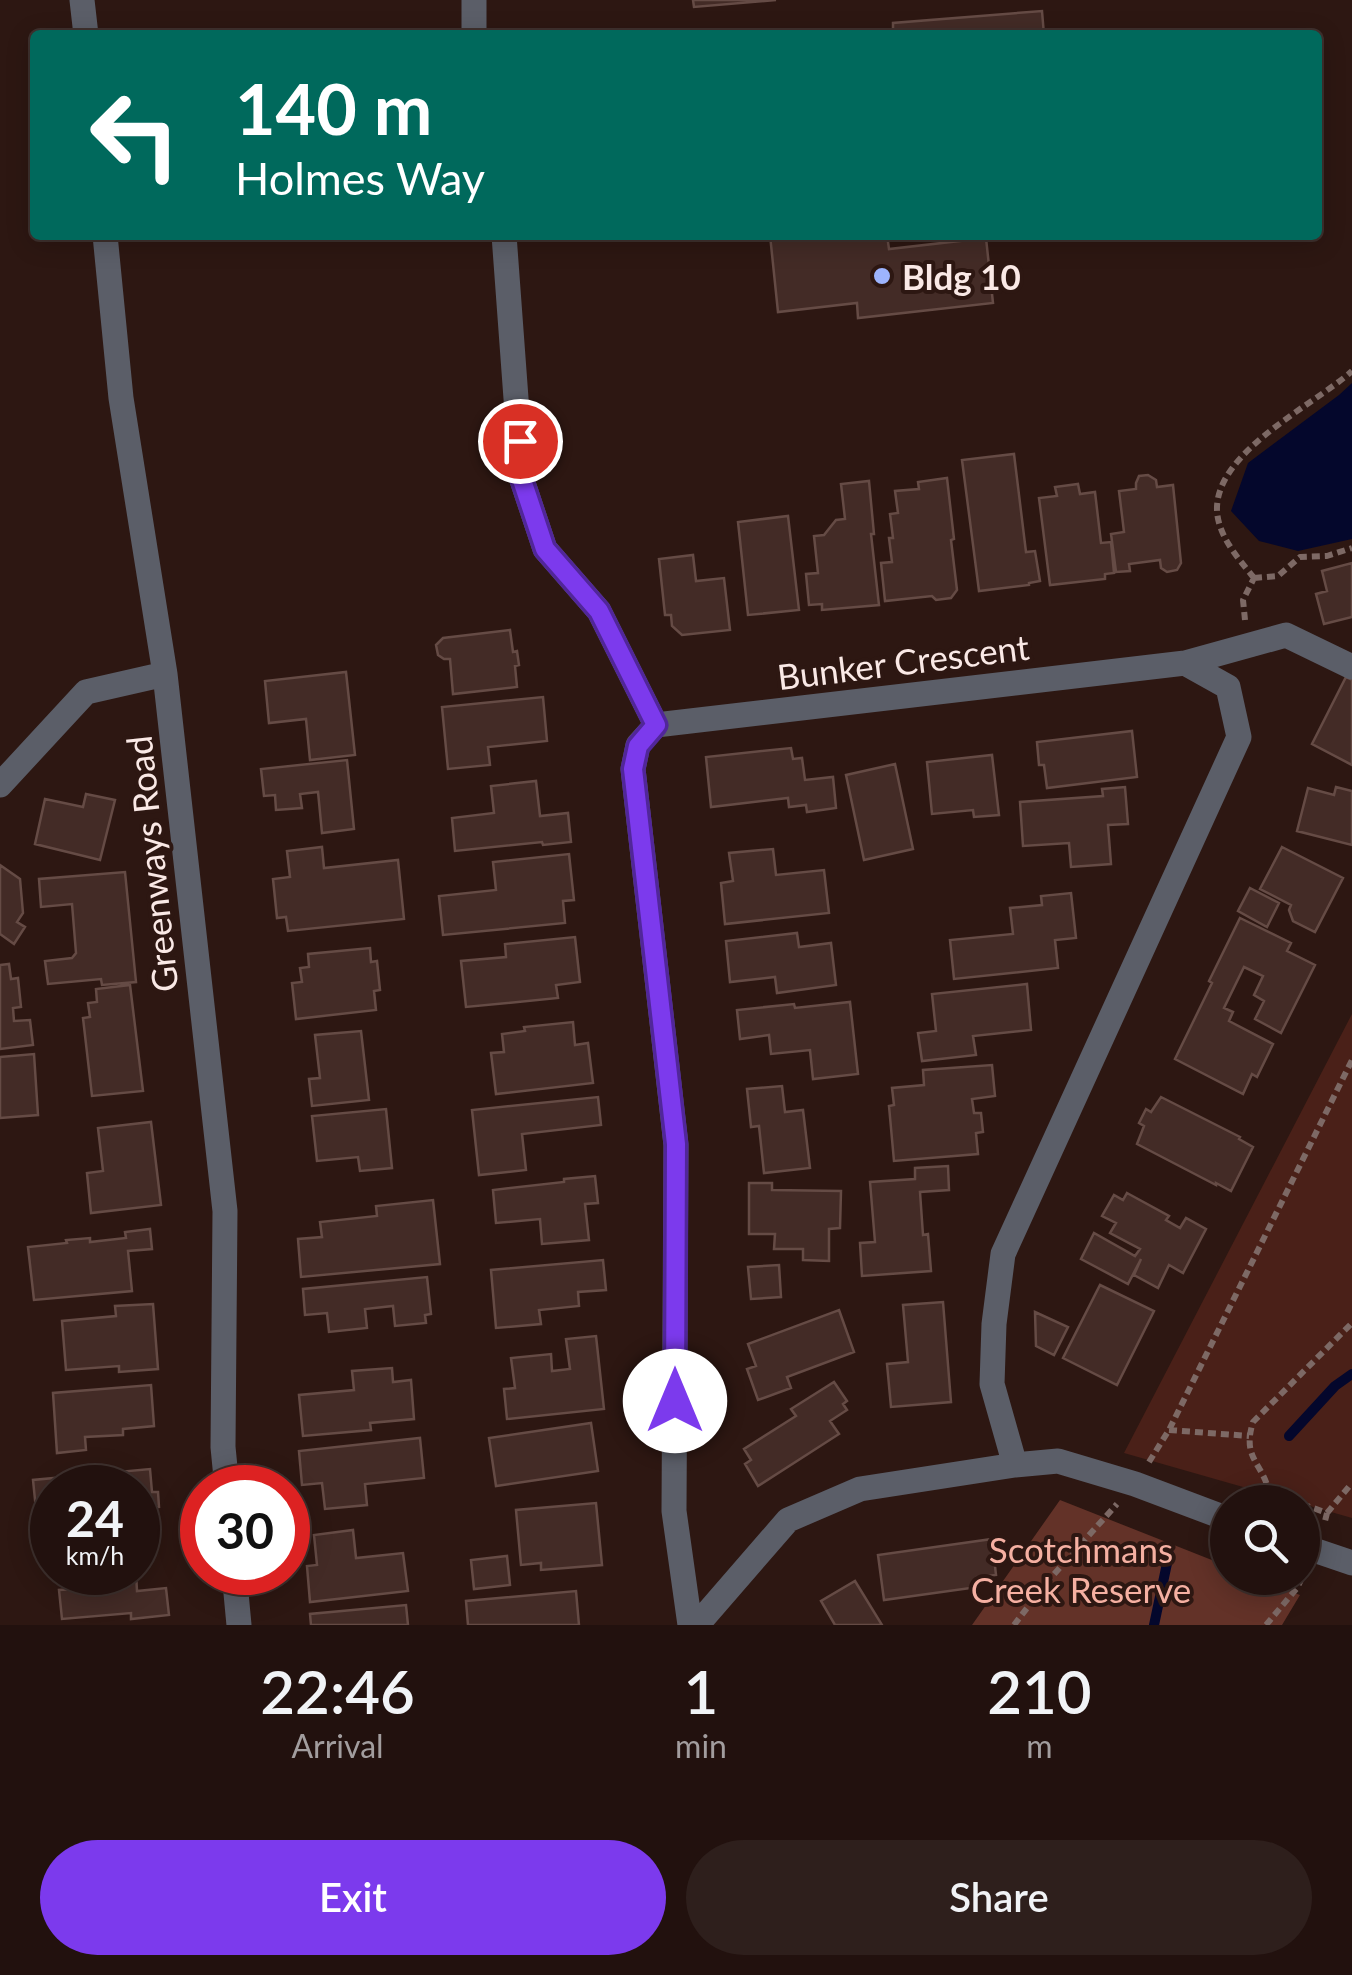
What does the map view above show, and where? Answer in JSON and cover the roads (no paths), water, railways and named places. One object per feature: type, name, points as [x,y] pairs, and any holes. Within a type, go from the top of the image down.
[{"type":"street","points":[[82,0],[85,30]]},
{"type":"street","points":[[474,0],[474,30]]},
{"type":"street","name":"Greenways Road","points":[[105,240],[121,398],[165,674],[225,1211],[225,1465]]},
{"type":"street","points":[[504,240],[522,480],[545,549],[599,611],[656,725],[638,746],[633,769],[676,1144],[674,1511],[690,1625]]},
{"type":"street","name":"Bunker Crescent","points":[[656,725],[1185,663],[1286,635],[1352,667]]},
{"type":"street","points":[[1015,1465],[992,1384],[994,1324],[1003,1254],[1238,738],[1228,688],[1185,663]]},
{"type":"street","points":[[0,785],[86,692],[165,674]]},
{"type":"street","points":[[697,1625],[788,1520],[860,1490],[1058,1461],[1210,1511]]},
{"type":"street","points":[[1320,1552],[1352,1564]]},
{"type":"street","points":[[236,1595],[239,1625]]},
{"type":"water","points":[[1352,383],[1352,539],[1298,551],[1259,541],[1231,511],[1248,463]]},
{"type":"waterway","points":[[1289,1436],[1335,1386],[1352,1374]]},
{"type":"waterway","points":[[1154,1625],[1169,1554]]},
{"type":"place","name":"Bldg 10","points":[[882,276]]},
{"type":"park label","name":"Scotchmans Creek Reserve","points":[[1081,1569]]}]
